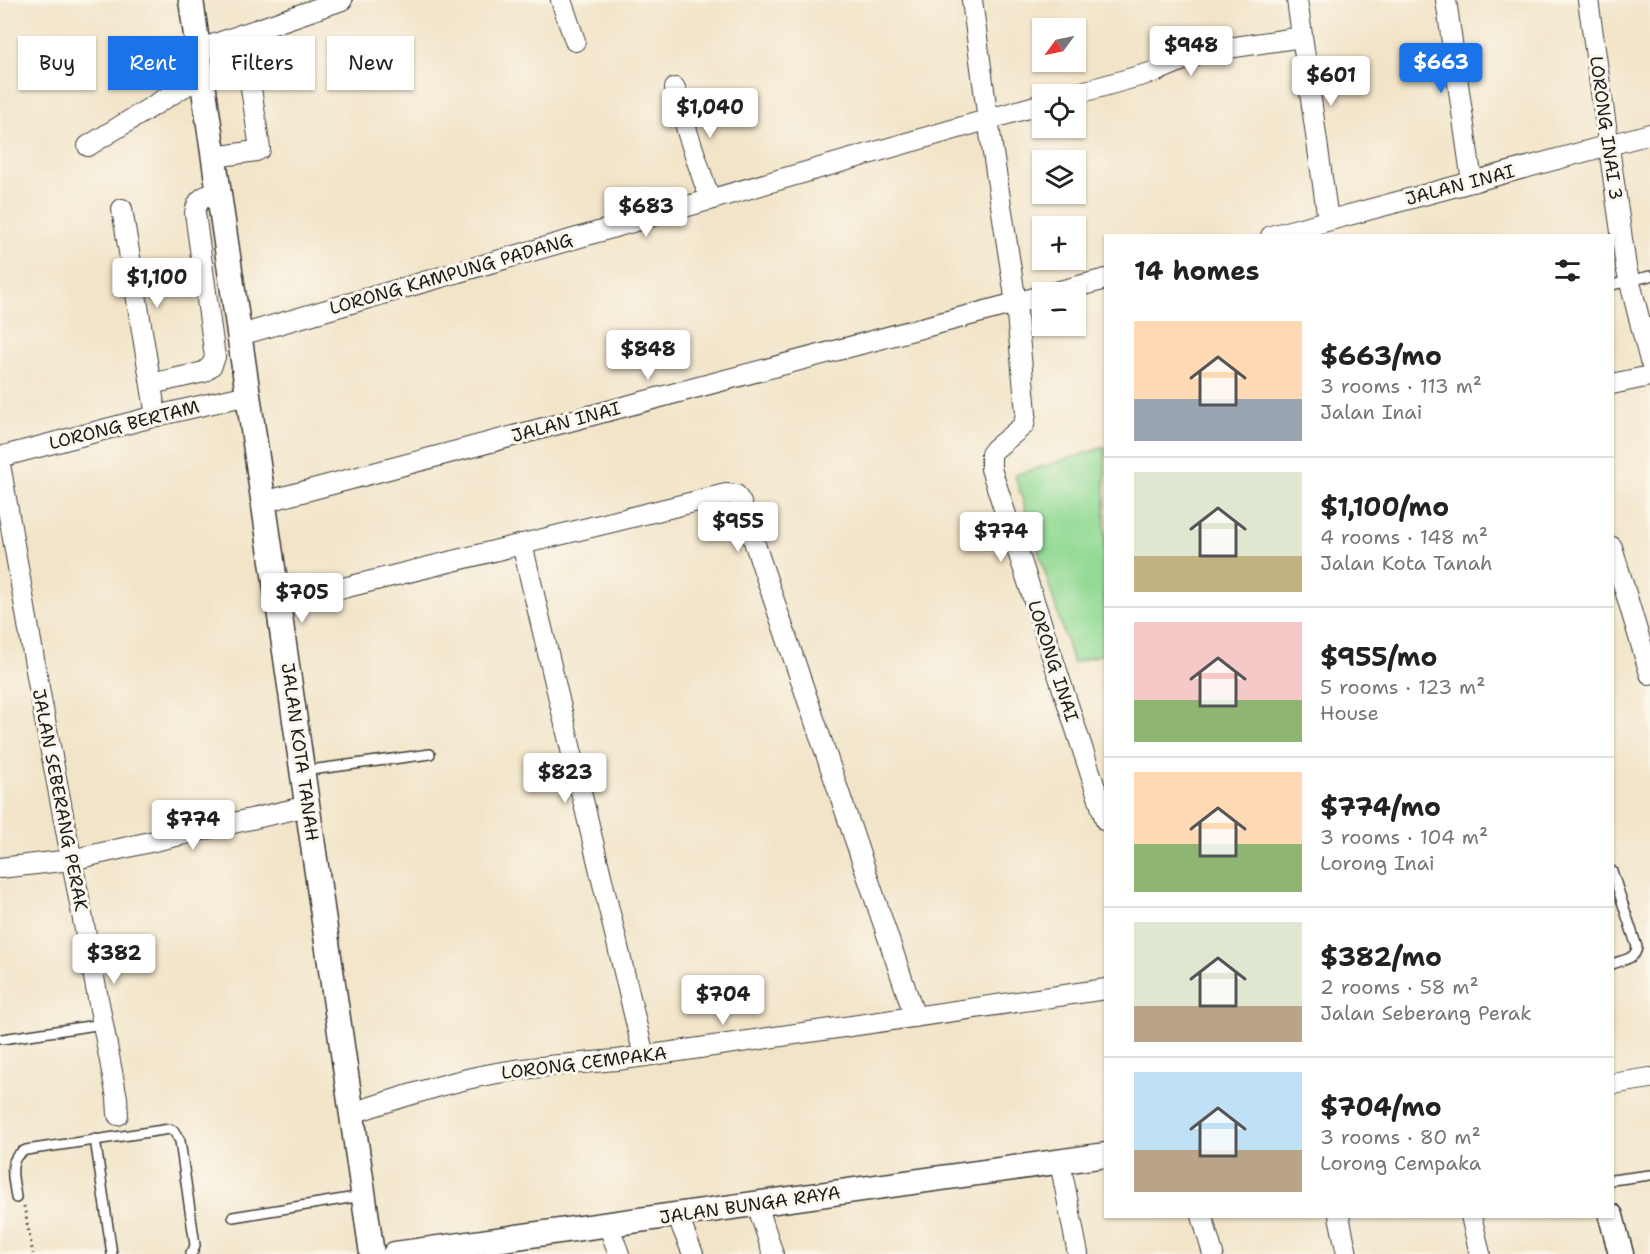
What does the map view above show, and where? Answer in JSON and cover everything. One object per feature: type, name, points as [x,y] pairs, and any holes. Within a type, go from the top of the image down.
[{"type":"street","name":"JALAN KOTA TANAH","points":[[191,0],[196,36]]},
{"type":"street","points":[[198,50],[342,0]]},
{"type":"street","points":[[561,0],[576,41]]},
{"type":"street","name":"LORONG INAI","points":[[972,0],[988,120],[1017,303],[1026,419],[1024,425],[991,454],[991,470],[1104,815]]},
{"type":"street","points":[[1297,0],[1328,220]]},
{"type":"street","points":[[1446,0],[1472,182]]},
{"type":"street","name":"LORONG INAI 3","points":[[1588,0],[1608,145],[1621,283],[1650,361]]},
{"type":"street","points":[[214,157],[256,151],[260,148],[243,34]]},
{"type":"street","points":[[1086,91],[1157,71],[1202,52],[1302,37]]},
{"type":"street","name":"JALAN KOTA TANAH","points":[[198,50],[372,1254]]},
{"type":"street","points":[[88,146],[187,85],[203,81]]},
{"type":"street","points":[[675,88],[710,200]]},
{"type":"street","name":"LORONG KAMPUNG PADANG","points":[[240,335],[1032,107]]},
{"type":"street","name":"JALAN INAI","points":[[1278,234],[1650,134]]},
{"type":"street","points":[[151,384],[204,372],[212,365],[216,357],[195,213],[201,199],[208,194],[219,193]]},
{"type":"street","points":[[122,208],[156,416]]},
{"type":"street","points":[[1086,284],[1104,280]]},
{"type":"street","name":"JALAN INAI","points":[[264,502],[1032,299]]},
{"type":"street","points":[[1614,384],[1650,375]]},
{"type":"street","name":"LORONG BERTAM","points":[[0,457],[156,416],[248,395]]},
{"type":"street","name":"JALAN SEBERANG PERAK","points":[[0,464],[71,860],[117,1098],[118,1115]]},
{"type":"street","points":[[278,604],[726,494],[736,495],[915,1017]]},
{"type":"street","points":[[522,544],[644,1056]]},
{"type":"street","points":[[1614,554],[1650,674]]},
{"type":"street","points":[[0,868],[71,860],[308,806]]},
{"type":"street","name":"LORONG CEMPAKA","points":[[352,1113],[476,1077],[538,1066],[644,1056],[1104,989]]},
{"type":"street","points":[[1614,1084],[1650,1078]]},
{"type":"street","name":"JALAN BUNGA RAYA","points":[[395,1254],[489,1244],[608,1224],[1104,1155]]},
{"type":"street","points":[[1060,1162],[1078,1254]]},
{"type":"street","points":[[757,1204],[773,1254]]},
{"type":"street","points":[[677,1215],[693,1254]]},
{"type":"street","points":[[1203,1218],[1213,1254]]},
{"type":"street","points":[[1339,1218],[1347,1254]]},
{"type":"street","points":[[1471,1218],[1480,1254]]},
{"type":"street","points":[[1612,1218],[1621,1254]]},
{"type":"street","points":[[608,1224],[619,1254]]},
{"type":"lane","points":[[1621,283],[1650,276]]},
{"type":"lane","points":[[303,771],[430,754]]},
{"type":"lane","points":[[1614,877],[1637,951],[1632,957],[1614,963]]},
{"type":"lane","points":[[2,1039],[103,1024]]},
{"type":"lane","name":"JALAN SEBERANG PERAK","points":[[118,1115],[118,1135]]},
{"type":"lane","points":[[16,1198],[14,1161],[26,1150],[118,1135],[165,1129],[174,1131],[180,1141],[195,1245],[190,1254]]},
{"type":"lane","points":[[95,1139],[112,1254]]},
{"type":"lane","points":[[1614,1180],[1650,1175]]},
{"type":"lane","points":[[232,1217],[364,1196]]},
{"type":"path","points":[[16,1198],[26,1207],[33,1254]]},
{"type":"green space","points":[[1104,447],[1104,653],[1073,663],[1015,475]]}]
